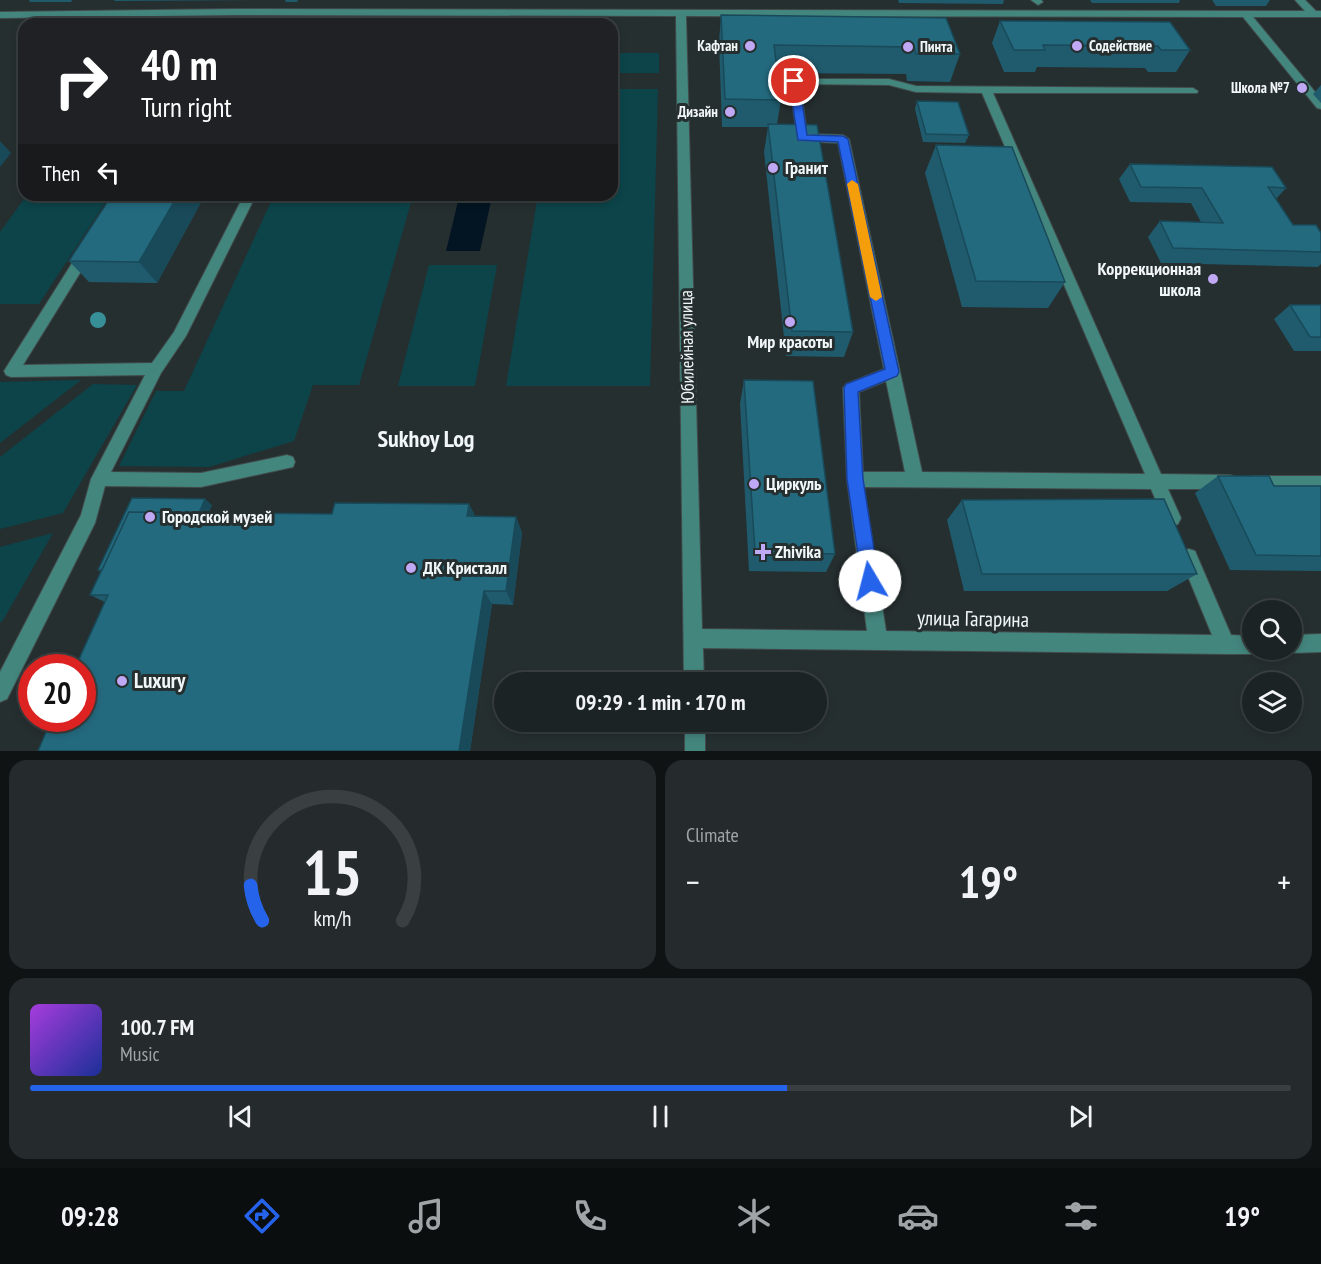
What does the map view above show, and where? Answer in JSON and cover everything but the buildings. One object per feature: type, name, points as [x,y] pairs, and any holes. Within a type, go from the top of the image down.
[{"type":"street","points":[[309,12],[315,0]]},
{"type":"street","points":[[889,0],[893,13]]},
{"type":"street","points":[[1202,0],[1212,13]]},
{"type":"street","points":[[1300,0],[1317,14]]},
{"type":"street","points":[[1038,1],[1045,13]]},
{"type":"street","points":[[0,15],[344,12],[527,7],[681,12],[1317,14]]},
{"type":"street","points":[[229,18],[233,12]]},
{"type":"street","points":[[341,18],[344,12]]},
{"type":"street","name":"Юбилейная улица","points":[[681,12],[694,672]]},
{"type":"street","points":[[1245,13],[1321,106]]},
{"type":"street","points":[[915,480],[843,139],[802,138],[794,81],[889,82],[916,89],[1193,91]]},
{"type":"street","points":[[986,90],[1226,645]]},
{"type":"street","points":[[0,692],[89,517],[99,479],[156,369],[178,336],[247,201]]},
{"type":"street","points":[[6,371],[90,244]]},
{"type":"street","points":[[6,371],[156,369]]},
{"type":"street","points":[[878,641],[855,479],[851,388],[892,372]]},
{"type":"street","points":[[99,479],[201,480],[287,462]]},
{"type":"street","points":[[855,479],[1321,483]]},
{"type":"street","name":"улица Гагарина","points":[[693,638],[1242,645]]},
{"type":"street","points":[[1302,644],[1321,644]]},
{"type":"street","points":[[694,732],[695,751]]},
{"type":"shaded area","points":[[618,53],[659,53],[659,73],[618,73]]},
{"type":"shaded area","points":[[618,89],[658,89],[650,386],[506,386],[537,201],[618,201]]},
{"type":"shaded area","points":[[23,201],[106,201],[39,304],[0,304],[0,232]]},
{"type":"shaded area","points":[[271,201],[411,201],[359,385],[313,385],[294,441],[209,467],[119,466],[156,391],[184,391]]},
{"type":"shaded area","points":[[458,201],[491,201],[480,251],[446,251]]},
{"type":"shaded area","points":[[429,265],[497,265],[475,386],[398,386]]},
{"type":"shaded area","points":[[81,380],[0,443],[0,382]]},
{"type":"shaded area","points":[[93,384],[137,385],[63,513],[0,529],[0,457]]},
{"type":"shaded area","points":[[53,533],[2,622],[0,622],[0,547]]},
{"type":"slow traffic","points":[[852,184],[876,297]]},
{"type":"place","name":"Кафтан","points":[[750,46]]},
{"type":"place","name":"Содействие","points":[[1077,46]]},
{"type":"place","name":"Пинта","points":[[908,47]]},
{"type":"place","name":"Школа №7","points":[[1302,88]]},
{"type":"place","name":"Дизайн","points":[[730,112]]},
{"type":"place","name":"Гранит","points":[[773,168]]},
{"type":"place","name":"Коррекционная школа","points":[[1213,279]]},
{"type":"place","name":"Мир красоты","points":[[790,322]]},
{"type":"place","name":"Циркуль","points":[[754,484]]},
{"type":"place","name":"Городской музей","points":[[150,517]]},
{"type":"place","name":"Zhivika","points":[[763,552]]},
{"type":"place","name":"ДК Кристалл","points":[[411,568]]},
{"type":"place","name":"Luxury","points":[[122,681]]},
{"type":"district","name":"Sukhoy Log","points":[[426,439]]},
{"type":"route","points":[[794,81],[802,138],[843,139],[892,372],[851,388],[855,479],[870,581]]}]
